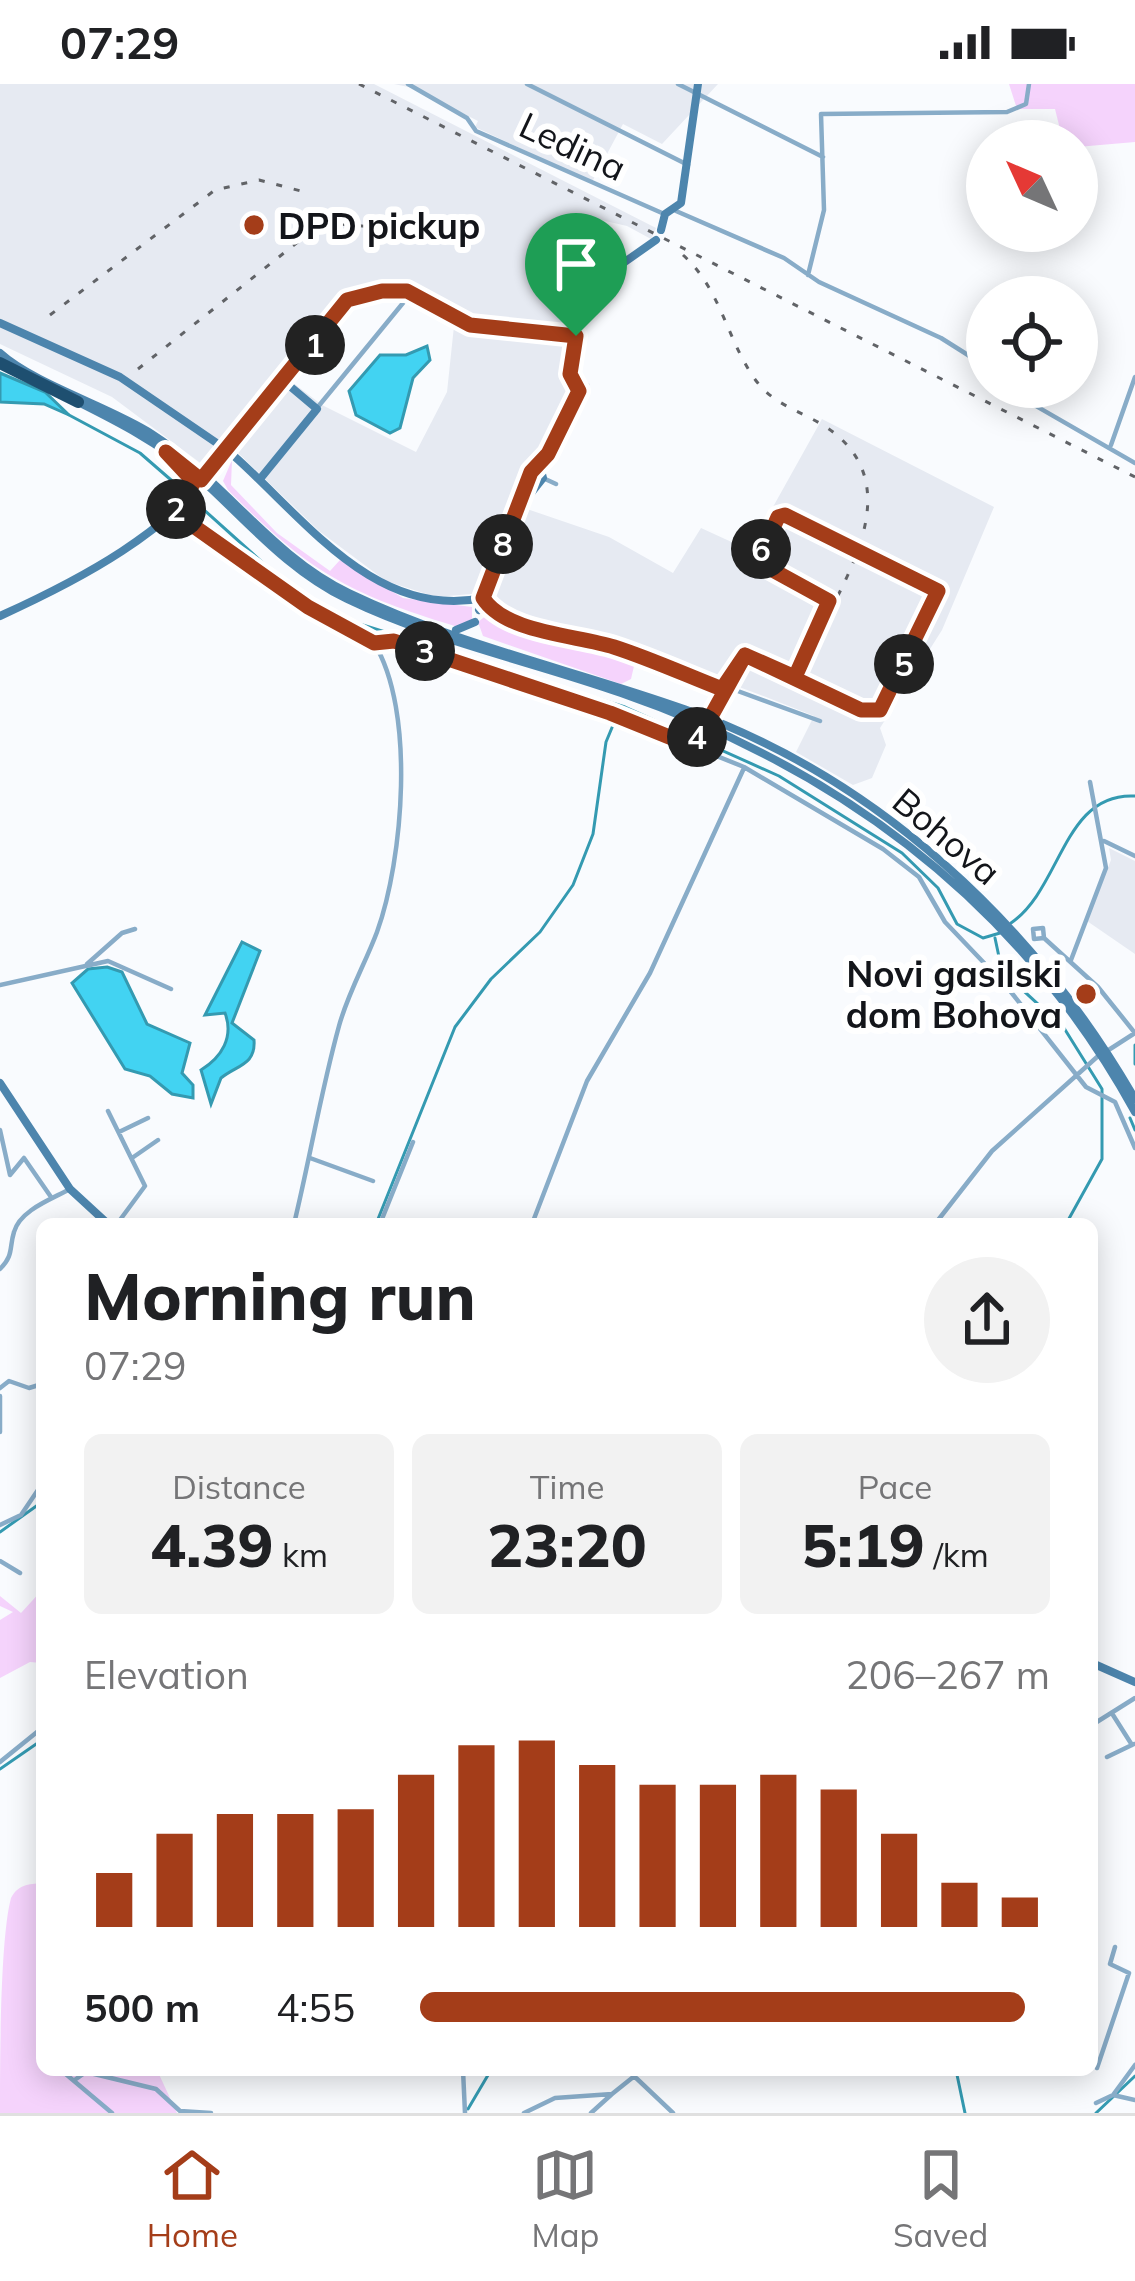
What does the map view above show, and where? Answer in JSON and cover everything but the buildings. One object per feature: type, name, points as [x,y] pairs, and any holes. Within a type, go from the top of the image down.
[{"type":"highway","points":[[1,359],[78,402]]},
{"type":"main road","points":[[661,230],[665,214],[676,211],[688,166],[697,88]]},
{"type":"main road","points":[[469,641],[524,502],[579,391],[570,374],[584,290],[656,241]]},
{"type":"main road","points":[[0,323],[120,376],[228,453],[329,547],[369,575],[419,598],[480,604]]},
{"type":"main road","points":[[1,359],[140,426],[237,504]]},
{"type":"main road","points":[[0,616],[117,558],[175,513],[285,382],[317,409],[260,479]]},
{"type":"main road","points":[[78,402],[206,480],[276,552],[322,585],[705,721]]},
{"type":"main road","points":[[166,452],[192,477],[194,492]]},
{"type":"main road","points":[[228,453],[222,484],[237,504],[279,547],[324,580],[469,641],[705,721]]},
{"type":"main road","points":[[440,628],[461,632],[475,622]]},
{"type":"main road","points":[[475,622],[489,644]]},
{"type":"main road","name":"Bohova","points":[[705,721],[868,812],[1006,927],[1135,1112]]},
{"type":"main road","name":"Bohova","points":[[1097,1057],[1135,1100]]},
{"type":"main road","points":[[0,1082],[70,1189],[101,1218]]},
{"type":"main road","points":[[1098,1666],[1135,1682]]},
{"type":"street","name":"Ledina","points":[[408,84],[464,116],[477,131],[665,214]]},
{"type":"street","points":[[530,84],[688,166]]},
{"type":"street","points":[[678,84],[697,88],[823,157]]},
{"type":"street","points":[[808,275],[824,211],[823,113],[1007,112],[1026,104],[1029,84]]},
{"type":"street","points":[[676,211],[784,259],[966,354]]},
{"type":"street","points":[[285,382],[347,300],[382,291],[412,292],[470,325],[576,336]]},
{"type":"street","points":[[317,409],[412,292]]},
{"type":"street","points":[[1111,445],[1135,377]]},
{"type":"street","points":[[1038,408],[1079,433],[1111,445],[1135,463]]},
{"type":"street","points":[[538,476],[556,484]]},
{"type":"street","points":[[175,513],[285,592],[374,643],[394,641],[618,716],[744,767],[839,820],[919,878],[945,922],[1006,987],[1074,1073],[1098,1094],[1108,1096],[1135,1148]]},
{"type":"street","points":[[694,746],[740,658],[753,656],[795,677],[861,710],[878,712],[938,591],[791,517],[778,517],[758,562],[829,601],[795,677]]},
{"type":"street","points":[[480,604],[519,622],[614,647],[820,721]]},
{"type":"street","points":[[295,1218],[337,1033],[376,933],[397,840],[400,766],[386,671],[374,643]]},
{"type":"street","points":[[534,1218],[587,1081],[650,973],[744,767]]},
{"type":"street","points":[[1071,960],[1104,876],[1104,841],[1090,782]]},
{"type":"street","points":[[1104,841],[1135,856]]},
{"type":"street","points":[[87,964],[122,933],[135,929]]},
{"type":"street","points":[[940,1218],[992,1151],[1074,1073],[1135,1033],[1071,960],[1044,938]]},
{"type":"street","points":[[0,985],[49,978],[87,964],[122,964],[172,989]]},
{"type":"street","points":[[108,1111],[145,1186],[121,1218]]},
{"type":"street","points":[[119,1132],[148,1118]]},
{"type":"street","points":[[0,1130],[10,1175],[24,1158],[51,1197]]},
{"type":"street","points":[[132,1158],[158,1140]]},
{"type":"street","points":[[382,1218],[413,1142]]},
{"type":"street","points":[[310,1158],[373,1181]]},
{"type":"street","points":[[0,1269],[12,1254],[17,1224],[51,1197],[70,1189]]},
{"type":"street","points":[[0,1373],[9,1381],[36,1386]]},
{"type":"street","points":[[0,1432],[0,1392],[9,1381]]},
{"type":"street","points":[[0,1526],[21,1516],[36,1493]]},
{"type":"street","points":[[0,1561],[20,1573]]},
{"type":"street","points":[[1098,1721],[1135,1698]]},
{"type":"street","points":[[1107,1757],[1134,1745],[1112,1713]]},
{"type":"street","points":[[0,1762],[36,1733]]},
{"type":"street","points":[[1098,2065],[1129,1971],[1110,1964],[1115,1947]]},
{"type":"street","points":[[1125,1988],[1135,1991]]},
{"type":"street","points":[[1116,2096],[1135,2065]]},
{"type":"street","points":[[71,2076],[112,2113]]},
{"type":"street","points":[[76,2079],[80,2076]]},
{"type":"street","points":[[104,2076],[146,2085],[180,2111],[211,2113]]},
{"type":"street","points":[[464,2076],[465,2113]]},
{"type":"street","points":[[591,2113],[634,2076],[673,2113]]},
{"type":"street","points":[[524,2113],[555,2098],[612,2094]]},
{"type":"street","points":[[1096,2103],[1116,2096],[1135,2100]]},
{"type":"shaded area","points":[[0,84],[374,84],[656,228],[651,239],[627,226],[575,214],[577,296],[572,333],[474,322],[453,312],[426,288],[367,285],[341,299],[290,369],[203,465],[112,397],[0,344]]},
{"type":"shaded area","points":[[394,84],[718,84],[662,144],[623,124],[592,182],[475,127],[478,121],[413,88]]},
{"type":"shaded area","points":[[1009,84],[1135,84],[1135,142],[1098,145],[1098,120],[1058,120],[1055,109],[1017,109]]},
{"type":"shaded area","points":[[454,326],[571,340],[564,367],[590,384],[527,509],[609,537],[673,573],[701,528],[749,550],[822,419],[994,507],[942,630],[880,728],[886,745],[872,778],[853,785],[796,752],[814,716],[623,644],[516,615],[483,593],[436,597],[386,581],[319,531],[235,450],[292,382],[322,405],[416,452],[447,392]]},
{"type":"shaded area","points":[[232,460],[231,485],[277,533],[330,571],[340,560],[403,598],[472,607],[472,622],[461,628],[389,604],[309,562],[228,490],[223,481]]},
{"type":"shaded area","points":[[492,611],[536,629],[649,665],[672,675],[644,664],[634,666],[631,679],[621,684],[483,636],[478,622]]},
{"type":"shaded area","points":[[1109,848],[1135,861],[1135,954],[1087,921],[1111,860]]},
{"type":"shaded area","points":[[0,1596],[21,1613],[36,1597],[36,1662],[0,1678],[0,1620],[13,1612],[0,1606]]},
{"type":"shaded area","points":[[36,1884],[36,2076],[160,2076],[177,2113],[0,2113],[7,1917],[11,1898]]},
{"type":"water","points":[[427,346],[430,360],[413,378],[400,428],[390,433],[356,415],[349,391],[380,355],[406,355]]},
{"type":"water","points":[[0,373],[45,392],[69,415],[44,404],[0,402]]},
{"type":"water","points":[[242,942],[260,951],[232,1023],[254,1040],[254,1048],[249,1060],[221,1078],[211,1104],[201,1070],[220,1053],[228,1030],[225,1013],[205,1015]]},
{"type":"water","points":[[107,967],[122,972],[147,1024],[190,1043],[182,1073],[193,1085],[193,1098],[172,1094],[150,1076],[125,1069],[72,983],[88,969]]},
{"type":"waterway","points":[[69,415],[140,453],[186,493]]},
{"type":"waterway","points":[[193,500],[282,580],[350,621],[625,707],[779,776],[902,853],[938,888],[957,924],[983,938],[1000,933]]},
{"type":"waterway","points":[[378,1218],[455,1027],[491,979],[540,932],[573,885],[593,834],[606,742],[621,706]]},
{"type":"waterway","points":[[1011,923],[1042,888],[1092,809],[1111,799],[1135,796]]},
{"type":"waterway","points":[[995,938],[1002,971],[1064,1028],[1102,1089],[1102,1159],[1069,1218]]},
{"type":"waterway","points":[[1135,1045],[1135,1064]]},
{"type":"waterway","points":[[1130,1118],[1135,1130]]},
{"type":"waterway","points":[[0,1532],[36,1506]]},
{"type":"waterway","points":[[0,1769],[36,1744]]},
{"type":"waterway","points":[[468,2109],[487,2076]]},
{"type":"waterway","points":[[957,2076],[965,2113]]},
{"type":"waterway","points":[[1096,2113],[1135,2076]]},
{"type":"railway","points":[[359,84],[1135,477]]},
{"type":"railway","points":[[50,315],[215,190],[259,180],[301,191]]},
{"type":"railway","points":[[138,369],[304,237],[340,224],[383,228]]},
{"type":"railway","points":[[683,255],[707,284],[757,382],[774,398],[833,432],[854,454],[865,478],[864,530],[819,633]]},
{"type":"place","name":"DPD pickup","points":[[254,225]]},
{"type":"place","name":"Novi gasilski dom Bohova","points":[[1086,994]]},
{"type":"route","points":[[576,336],[470,325],[422,295],[407,291],[382,291],[347,300],[226,455],[201,480],[166,452],[194,482],[175,513],[244,558],[285,592],[374,643],[394,641],[610,713],[694,747],[722,689],[745,655],[870,714],[880,710],[938,591],[785,515],[778,517],[758,562],[829,601],[795,677],[745,655],[740,658],[722,689],[614,647],[533,627],[488,606],[483,598],[524,502],[531,472],[548,454],[579,391],[570,374],[576,336]]}]
